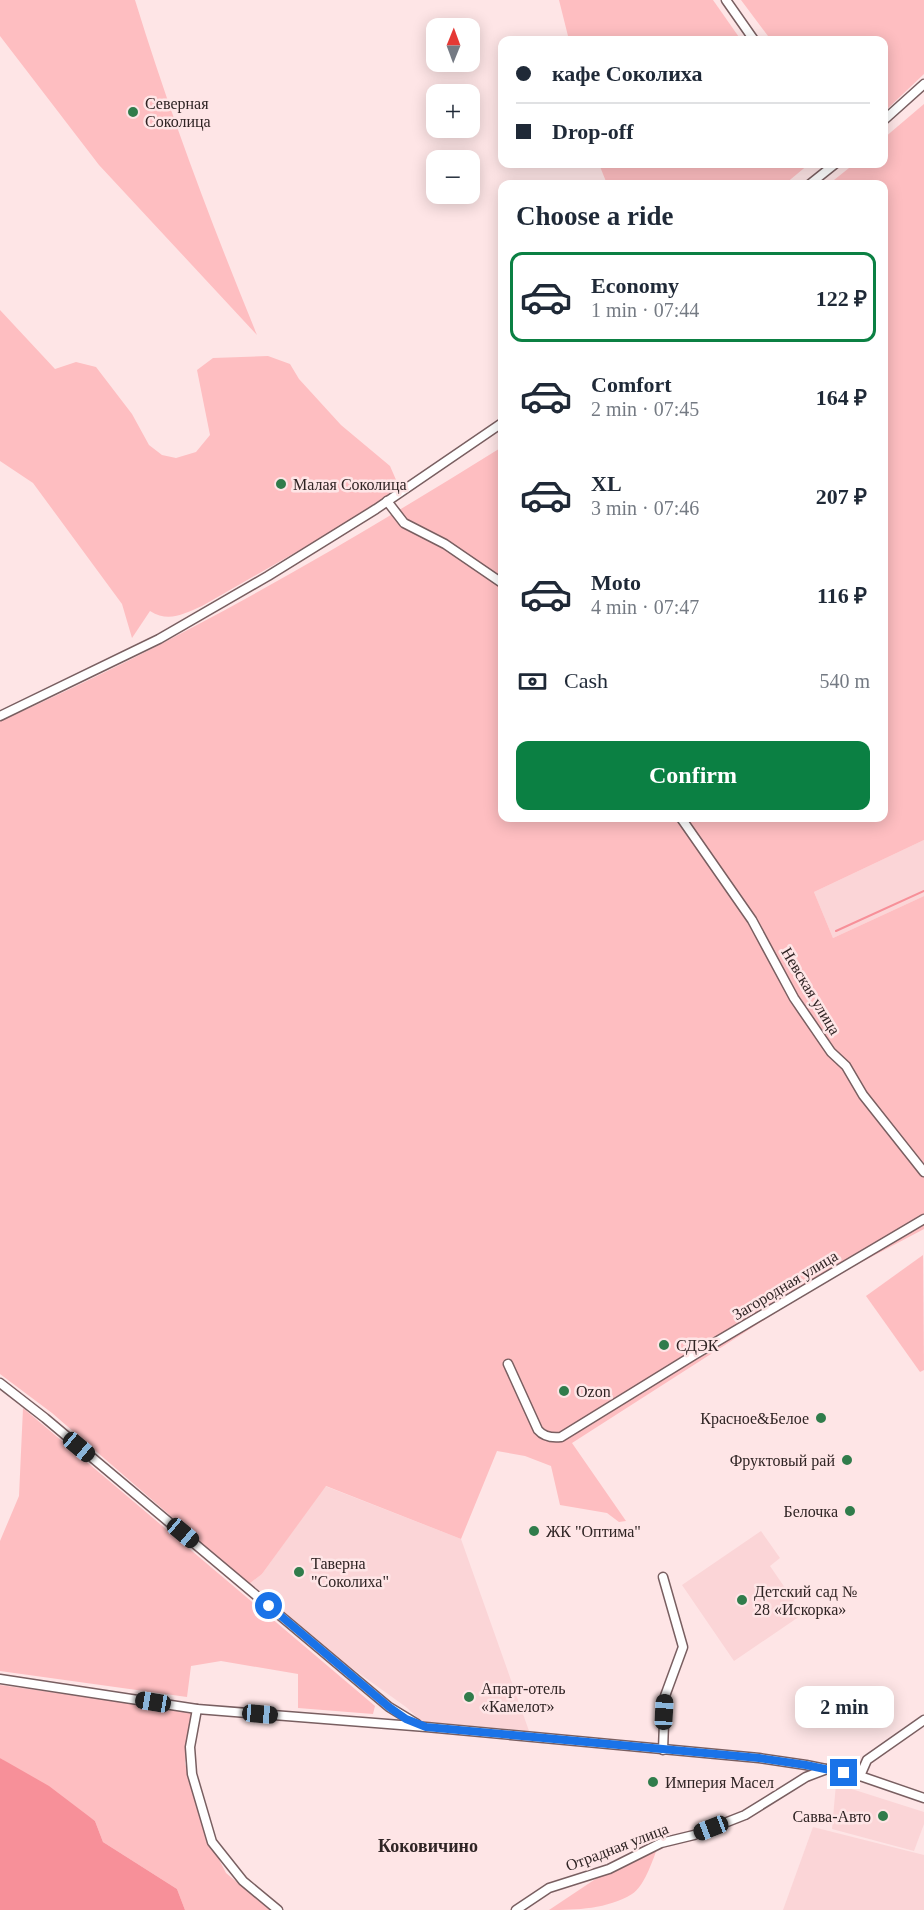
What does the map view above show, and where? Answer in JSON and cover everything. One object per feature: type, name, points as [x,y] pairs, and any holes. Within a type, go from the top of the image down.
[{"type":"street","points":[[726,0],[751,36]]},
{"type":"street","points":[[888,116],[924,84]]},
{"type":"street","points":[[815,180],[830,168]]},
{"type":"street","points":[[0,716],[159,639],[268,576],[387,501],[498,426]]},
{"type":"street","points":[[387,501],[404,523],[445,544],[498,580]]},
{"type":"street","name":"Невская улица","points":[[684,822],[752,920],[794,998],[831,1052],[846,1066],[863,1095],[924,1172]]},
{"type":"street","name":"Загородная улица","points":[[508,1364],[538,1430],[553,1438],[561,1437],[694,1355],[924,1219]]},
{"type":"street","points":[[0,1383],[45,1418],[389,1707],[406,1719],[426,1727]]},
{"type":"street","points":[[663,1577],[683,1647],[665,1696],[663,1750]]},
{"type":"street","points":[[0,1679],[197,1709],[426,1727],[759,1758],[860,1776],[924,1798]]},
{"type":"street","points":[[380,1724],[389,1707]]},
{"type":"street","points":[[197,1709],[190,1747],[192,1774],[212,1842],[243,1881],[278,1910]]},
{"type":"street","points":[[860,1776],[867,1760],[924,1720]]},
{"type":"street","name":"Отрадная улица","points":[[516,1910],[549,1888],[609,1869],[661,1843],[694,1835],[745,1815],[806,1777],[827,1769]]},
{"type":"shaded area","points":[[0,0],[135,0],[192,169],[257,335],[99,165],[0,36]]},
{"type":"shaded area","points":[[559,0],[713,0],[738,36],[568,36]]},
{"type":"shaded area","points":[[741,0],[924,0],[924,74],[888,108],[888,36],[768,36]]},
{"type":"shaded area","points":[[924,104],[924,840],[814,892],[833,938],[924,896],[924,1229],[822,1283],[572,1443],[626,1521],[619,1522],[607,1513],[560,1505],[551,1466],[525,1456],[497,1451],[461,1539],[326,1486],[262,1574],[249,1584],[52,1413],[0,1374],[0,721],[129,660],[256,593],[380,522],[498,449],[498,822],[888,822],[888,180],[834,180],[849,168],[888,168],[888,135]]},
{"type":"shaded area","points":[[601,168],[804,168],[790,180],[605,180]]},
{"type":"shaded area","points":[[0,310],[55,369],[76,362],[96,367],[132,414],[149,445],[162,455],[176,458],[196,452],[210,435],[197,370],[213,358],[268,356],[290,364],[299,379],[341,425],[390,466],[400,489],[333,531],[202,606],[170,617],[157,615],[150,611],[132,638],[122,604],[33,483],[0,461]]},
{"type":"shaded area","points":[[924,840],[924,896],[833,938],[814,892]]},
{"type":"shaded area","points":[[923,1255],[924,1370],[920,1372],[866,1296]]},
{"type":"shaded area","points":[[23,1408],[375,1706],[373,1714],[298,1708],[298,1674],[221,1661],[191,1666],[187,1697],[0,1671],[0,1541],[19,1496]]},
{"type":"shaded area","points":[[325,1486],[461,1539],[529,1731],[421,1721],[406,1707],[321,1646],[249,1584],[262,1574]]},
{"type":"shaded area","name":"Детский сад № 28 «Искорка»","points":[[761,1531],[780,1558],[770,1566],[803,1614],[734,1661],[682,1585]]},
{"type":"shaded area","points":[[0,1685],[194,1712],[185,1763],[205,1832],[226,1873],[270,1910],[185,1910],[177,1889],[103,1842],[95,1821],[0,1758]]},
{"type":"shaded area","points":[[0,1758],[49,1786],[95,1821],[103,1842],[177,1889],[185,1910],[0,1910]]},
{"type":"shaded area","points":[[836,1784],[924,1812],[924,1824],[914,1851],[832,1829]]},
{"type":"shaded area","points":[[813,1827],[924,1855],[924,1910],[783,1910]]},
{"type":"shaded area","points":[[657,1849],[644,1880],[632,1894],[602,1906],[549,1910],[597,1878]]},
{"type":"waterway","points":[[836,931],[924,891]]},
{"type":"place","name":"Северная Соколица","points":[[133,112]]},
{"type":"place","name":"Малая Соколица","points":[[281,484]]},
{"type":"place","name":"СДЭК","points":[[664,1345]]},
{"type":"place","name":"Ozon","points":[[564,1391]]},
{"type":"place","name":"Красное&Белое","points":[[821,1418]]},
{"type":"place","name":"Фруктовый рай","points":[[847,1460]]},
{"type":"place","name":"Белочка","points":[[850,1511]]},
{"type":"place","name":"ЖК \"Оптима\"","points":[[534,1531]]},
{"type":"place","name":"Таверна \"Соколиха\"","points":[[299,1572]]},
{"type":"place","name":"Детский сад № 28 «Искорка»","points":[[742,1600]]},
{"type":"place","name":"Апарт-отель «Камелот»","points":[[469,1697]]},
{"type":"place","name":"Империя Масел","points":[[653,1782]]},
{"type":"place","name":"Савва-Авто","points":[[883,1816]]},
{"type":"district","name":"Коковичино","points":[[428,1846]]},
{"type":"route","points":[[269,1606],[389,1707],[406,1719],[426,1727],[759,1758],[844,1773]]}]
